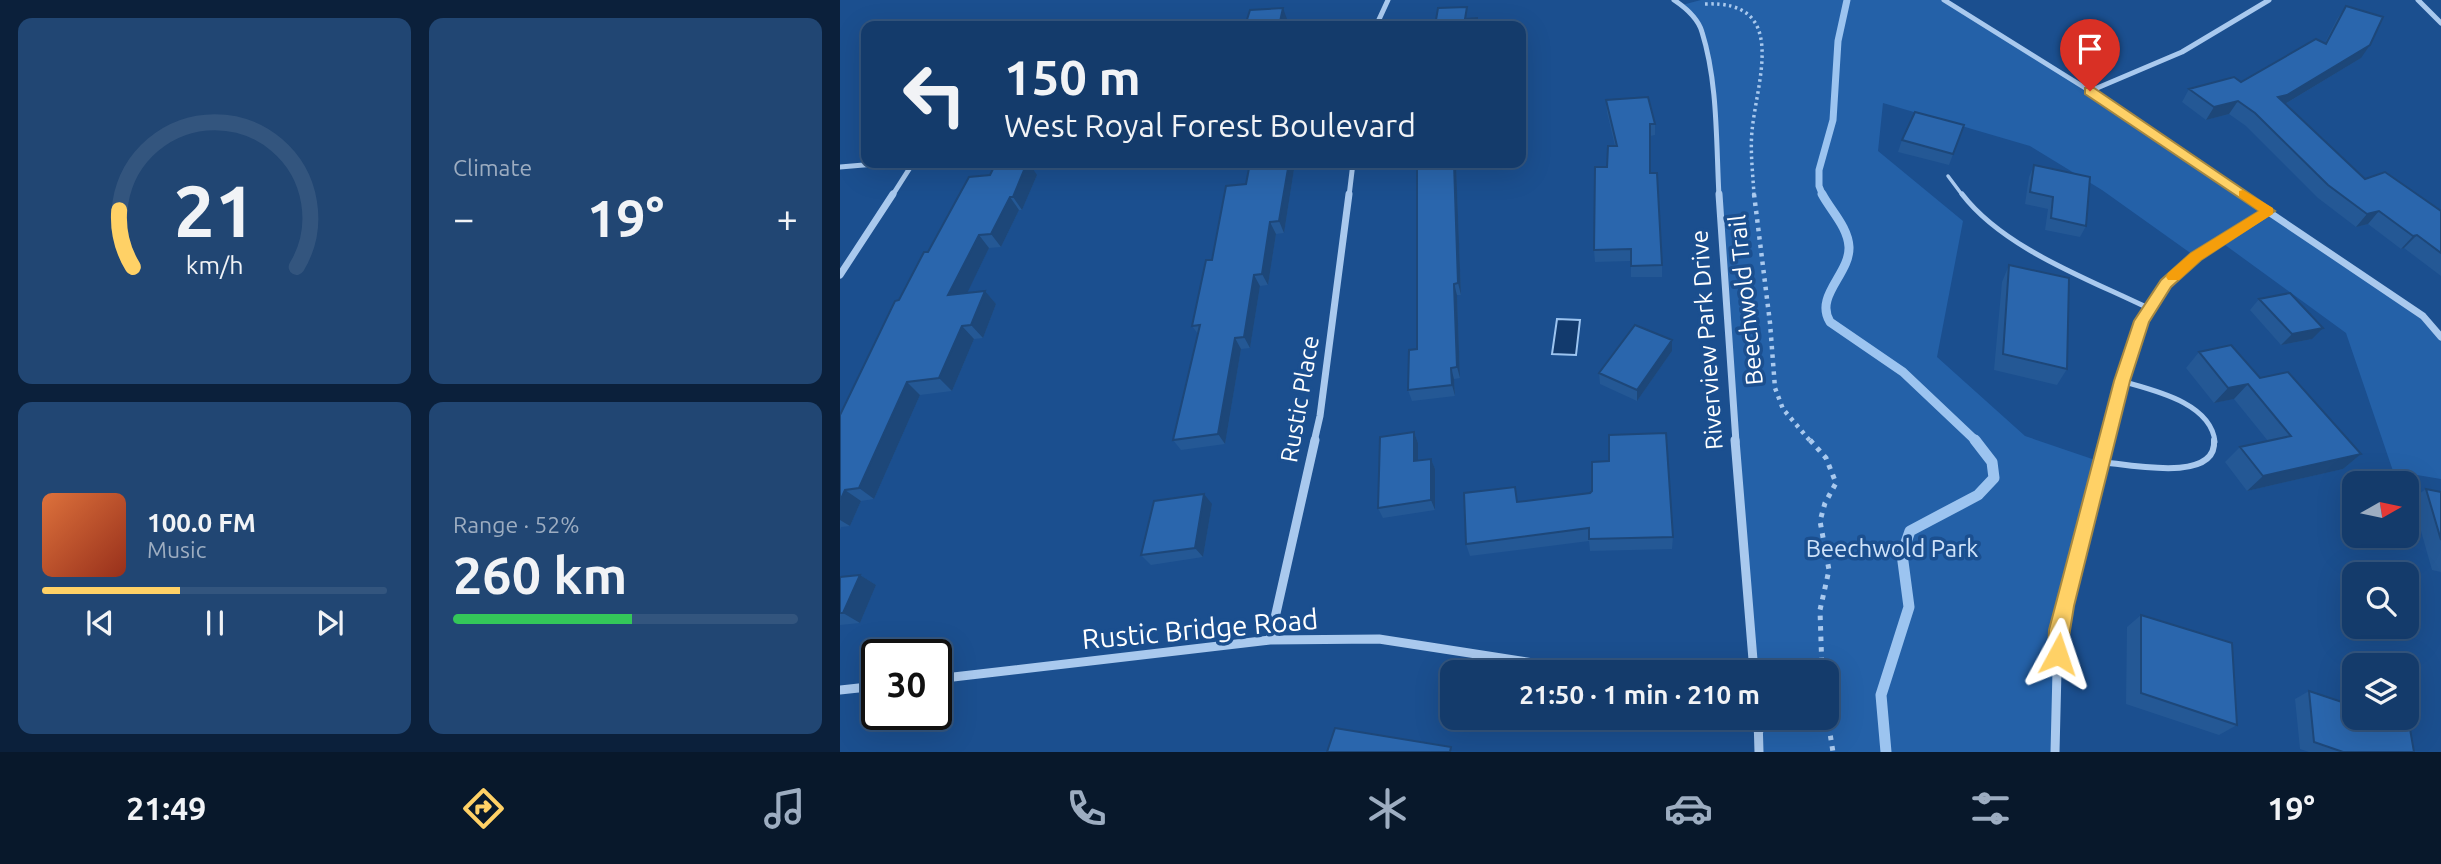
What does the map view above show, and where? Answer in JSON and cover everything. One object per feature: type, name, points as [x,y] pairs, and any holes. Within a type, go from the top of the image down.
[{"type":"street","points":[[1379,21],[1388,0]]},
{"type":"street","points":[[1674,0],[1685,7]]},
{"type":"street","points":[[1944,0],[2090,91],[2269,211],[2423,316],[2441,337]]},
{"type":"street","points":[[2090,91],[2162,63],[2222,32],[2269,0]]},
{"type":"street","points":[[2418,0],[2441,23]]},
{"type":"street","name":"Riverview Park Drive","points":[[1685,7],[1702,30],[1713,92],[1728,348],[1753,660]]},
{"type":"street","points":[[840,167],[861,165]]},
{"type":"street","points":[[840,275],[910,168]]},
{"type":"street","name":"Rustic Place","points":[[1270,640],[1320,415],[1352,168]]},
{"type":"street","points":[[2055,752],[2058,630],[2122,381],[2141,321],[2166,283],[2196,257],[2269,211]]},
{"type":"street","name":"Rustic Bridge Road","points":[[952,677],[1270,640],[1379,639],[1515,660]]},
{"type":"street","points":[[840,691],[861,688]]},
{"type":"street","points":[[1759,731],[1759,752]]},
{"type":"lane","points":[[1948,176],[1972,206],[2002,231],[2150,309]]},
{"type":"lane","points":[[2101,462],[2185,468],[2201,465],[2215,448],[2214,435],[2206,420],[2192,408],[2175,398],[2122,381]]},
{"type":"path","name":"Beechwold Trail","points":[[1685,7],[1719,4],[1738,7],[1756,21],[1760,34],[1763,62],[1752,132],[1752,178],[1758,249],[1770,324],[1775,394],[1782,409],[1831,464],[1836,483],[1825,503],[1820,522],[1829,570],[1820,610],[1822,660]]},
{"type":"path","points":[[1829,730],[1833,752]]},
{"type":"green space","name":"Beechwold Park","points":[[1701,0],[1944,0],[2024,50],[2423,316],[2441,337],[2441,479],[2419,475],[2419,471],[2393,471],[2346,333],[2221,242],[2196,257],[2102,190],[2030,146],[1883,103],[1878,151],[1963,221],[1937,357],[2025,436],[2101,462],[2058,630],[2055,752],[1759,752],[1758,730],[1839,730],[1839,660],[1753,660],[1713,92],[1702,30],[1682,5]]},
{"type":"shaded area","points":[[1557,319],[1580,320],[1576,355],[1552,354]]},
{"type":"building","points":[[2346,6],[2383,17],[2370,45],[2287,95],[2278,97],[2365,179],[2385,172],[2441,211],[2441,253],[2379,211],[2367,214],[2328,185],[2255,113],[2238,101],[2214,107],[2189,89],[2234,77],[2241,82],[2316,39],[2326,44]]},
{"type":"building","points":[[1467,7],[1465,19],[1477,18],[1477,21],[1436,21],[1438,8]]},
{"type":"building","points":[[1283,8],[1280,21],[1247,21],[1250,10]]},
{"type":"building","points":[[1648,97],[1655,124],[1650,124],[1650,173],[1657,173],[1662,265],[1631,266],[1631,249],[1594,250],[1595,167],[1607,167],[1608,146],[1617,146],[1606,100]]},
{"type":"building","points":[[1915,112],[1964,125],[1953,154],[1902,140]]},
{"type":"building","points":[[2034,165],[2090,177],[2086,226],[2051,218],[2053,197],[2030,192]]},
{"type":"building","points":[[994,168],[1025,168],[1013,197],[1010,197],[991,234],[979,235],[948,295],[985,291],[971,325],[962,326],[939,378],[907,382],[859,488],[845,490],[840,501],[840,415],[895,301],[899,300],[924,252],[928,252],[969,177],[990,175]]},
{"type":"building","points":[[1249,168],[1288,168],[1279,221],[1270,222],[1262,274],[1254,275],[1244,337],[1235,338],[1218,434],[1173,440],[1200,325],[1192,326],[1206,260],[1212,260],[1226,186],[1246,184]]},
{"type":"building","points":[[1417,168],[1454,168],[1458,283],[1454,284],[1457,367],[1451,368],[1452,385],[1408,390],[1409,350],[1417,349]]},
{"type":"building","points":[[2009,265],[2069,278],[2067,369],[2003,354]]},
{"type":"building","points":[[2290,293],[2323,328],[2292,334],[2259,299]]},
{"type":"building","points":[[1635,325],[1672,340],[1637,390],[1599,373]]},
{"type":"building","points":[[2231,345],[2260,378],[2288,372],[2361,454],[2263,476],[2240,447],[2291,436],[2248,384],[2228,388],[2199,352]]},
{"type":"building","points":[[1414,432],[1414,461],[1431,459],[1431,500],[1378,508],[1380,437]]},
{"type":"building","points":[[1666,433],[1673,537],[1589,539],[1589,528],[1466,544],[1464,493],[1515,487],[1517,502],[1590,493],[1592,462],[1609,461],[1609,435]]},
{"type":"building","points":[[2426,489],[2441,492],[2441,540]]},
{"type":"building","points":[[1204,494],[1195,548],[1141,555],[1154,501]]},
{"type":"building","points":[[860,575],[843,613],[840,613],[840,577]]},
{"type":"building","points":[[2141,615],[2232,643],[2237,725],[2141,693]]},
{"type":"building","points":[[2309,691],[2342,702],[2342,730],[2410,730],[2414,752],[2343,752],[2314,742]]},
{"type":"building","points":[[1335,728],[1451,747],[1450,752],[1327,752]]},
{"type":"waterway","points":[[1823,195],[1819,186],[1819,170],[1833,120],[1838,41],[1847,0]]},
{"type":"waterway","points":[[1823,195],[1842,226],[1849,247],[1848,257],[1826,303],[1830,322],[1903,372],[1975,440]]},
{"type":"waterway","points":[[1886,752],[1881,695],[1909,607],[1902,554],[1910,531],[1978,495],[1994,478],[1992,462],[1975,440]]},
{"type":"slow traffic","points":[[2173,277],[2196,257],[2269,211],[2243,194]]},
{"type":"route","points":[[2058,654],[2058,630],[2122,381],[2141,321],[2166,283],[2196,257],[2269,211],[2090,91]]}]
